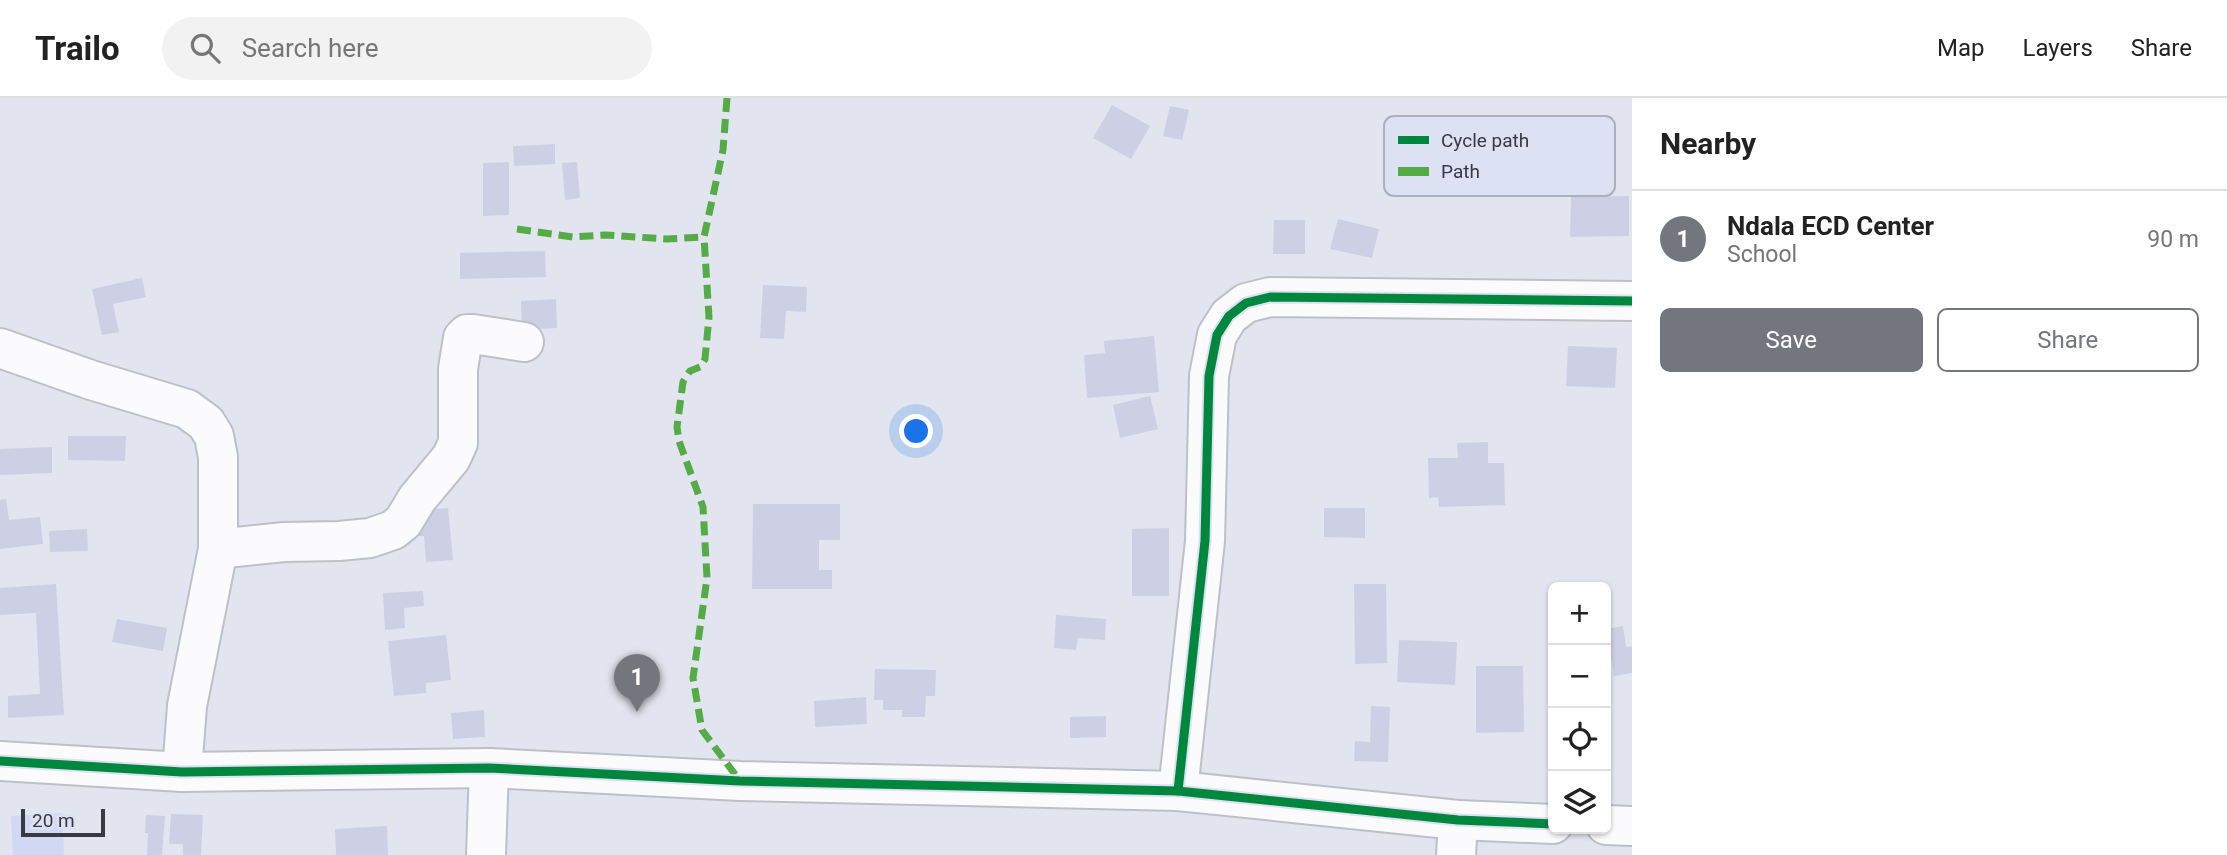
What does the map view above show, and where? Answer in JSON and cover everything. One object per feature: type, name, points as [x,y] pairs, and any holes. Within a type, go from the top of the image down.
[{"type":"street","points":[[1178,791],[1205,541],[1209,376],[1217,335],[1229,316],[1246,303],[1270,297],[1632,301]]},
{"type":"street","points":[[218,549],[284,542],[356,540],[381,536],[393,530],[403,522],[417,499],[452,458],[458,443],[458,369],[463,338],[467,334],[473,334],[524,342]]},
{"type":"street","points":[[1,348],[91,380],[180,406],[201,418],[212,430],[217,448],[218,549],[187,706],[182,772]]},
{"type":"street","points":[[0,761],[182,772],[489,768],[740,781],[1178,791],[1457,837],[1548,825]]},
{"type":"street","points":[[486,855],[489,768]]},
{"type":"street","points":[[1611,825],[1632,826]]},
{"type":"shaded area","points":[[62,813],[64,855],[13,855],[11,816]]},
{"type":"building","points":[[1112,105],[1150,126],[1131,159],[1093,138]]},
{"type":"building","points":[[1170,106],[1189,110],[1182,140],[1163,136]]},
{"type":"building","points":[[555,144],[555,164],[514,166],[513,146]]},
{"type":"building","points":[[509,162],[509,215],[483,216],[483,163]]},
{"type":"building","points":[[577,162],[580,198],[565,200],[562,163]]},
{"type":"building","points":[[1629,196],[1629,236],[1570,237],[1571,197]]},
{"type":"building","points":[[1338,219],[1379,229],[1372,258],[1330,249]]},
{"type":"building","points":[[1274,220],[1305,220],[1305,254],[1273,254]]},
{"type":"building","points":[[545,251],[546,277],[460,279],[460,253]]},
{"type":"building","points":[[142,278],[146,297],[113,304],[119,332],[102,335],[92,289]]},
{"type":"building","points":[[763,285],[807,287],[806,312],[786,311],[784,339],[760,338]]},
{"type":"building","points":[[556,299],[557,328],[522,330],[521,301]]},
{"type":"building","points":[[1154,336],[1159,392],[1087,398],[1084,355],[1105,353],[1104,341]]},
{"type":"building","points":[[1568,346],[1617,348],[1615,388],[1566,386]]},
{"type":"building","points":[[1150,396],[1158,429],[1120,438],[1113,405]]},
{"type":"building","points":[[68,436],[126,436],[125,461],[68,460]]},
{"type":"building","points":[[1488,442],[1488,463],[1504,463],[1505,505],[1439,507],[1438,497],[1429,498],[1428,458],[1458,458],[1457,443]]},
{"type":"building","points":[[52,447],[52,473],[0,475],[0,449]]},
{"type":"building","points":[[6,499],[9,520],[40,517],[43,544],[0,549],[0,500]]},
{"type":"building","points":[[753,504],[840,504],[840,540],[819,540],[819,570],[832,570],[832,589],[752,589]]},
{"type":"building","points":[[448,508],[453,560],[426,562],[424,536],[412,536],[410,511]]},
{"type":"building","points":[[1324,508],[1365,508],[1365,538],[1324,537]]},
{"type":"building","points":[[1169,528],[1169,596],[1132,596],[1132,529]]},
{"type":"building","points":[[87,529],[88,551],[50,552],[49,531]]},
{"type":"building","points":[[56,584],[64,715],[8,718],[8,696],[40,694],[36,613],[0,615],[0,588]]},
{"type":"building","points":[[1354,584],[1386,584],[1387,663],[1355,664]]},
{"type":"building","points":[[423,591],[424,606],[404,608],[405,628],[385,630],[383,593]]},
{"type":"building","points":[[1056,615],[1106,619],[1105,640],[1078,638],[1076,650],[1054,648]]},
{"type":"building","points":[[117,619],[167,628],[163,651],[112,642]]},
{"type":"building","points":[[1623,626],[1626,647],[1632,646],[1632,673],[1614,676],[1611,628]]},
{"type":"building","points":[[446,635],[451,680],[426,683],[426,693],[394,696],[388,641]]},
{"type":"building","points":[[1399,640],[1457,642],[1455,685],[1397,682]]},
{"type":"building","points":[[1476,666],[1523,666],[1524,732],[1476,733]]},
{"type":"building","points":[[875,669],[936,670],[935,696],[926,696],[925,717],[902,717],[902,710],[883,710],[883,700],[874,700]]},
{"type":"building","points":[[866,697],[867,724],[815,727],[814,701]]},
{"type":"building","points":[[1371,706],[1390,707],[1388,762],[1354,761],[1355,741],[1370,742]]},
{"type":"building","points":[[484,710],[485,737],[453,739],[451,713]]},
{"type":"building","points":[[1106,716],[1106,737],[1070,738],[1070,717]]},
{"type":"building","points":[[171,814],[203,815],[201,855],[183,855],[183,844],[169,844]]},
{"type":"building","points":[[146,815],[165,816],[162,855],[147,855]]},
{"type":"building","points":[[387,826],[388,855],[336,855],[335,829]]},
{"type":"marked path","points":[[727,98],[723,150],[704,237],[709,317],[705,359],[700,367],[690,371],[683,382],[677,427],[679,441],[703,507],[707,578],[693,678],[702,730],[740,781]]},
{"type":"marked path","points":[[517,229],[573,237],[704,237]]},
{"type":"cycle path","points":[[1178,791],[1205,541],[1209,376],[1217,335],[1229,316],[1246,303],[1270,297],[1632,301]]},
{"type":"cycle path","points":[[0,761],[182,772],[489,768],[740,781],[1178,791],[1458,820],[1548,824]]},
{"type":"place","name":"Ndala ECD Center","points":[[637,712]]}]
